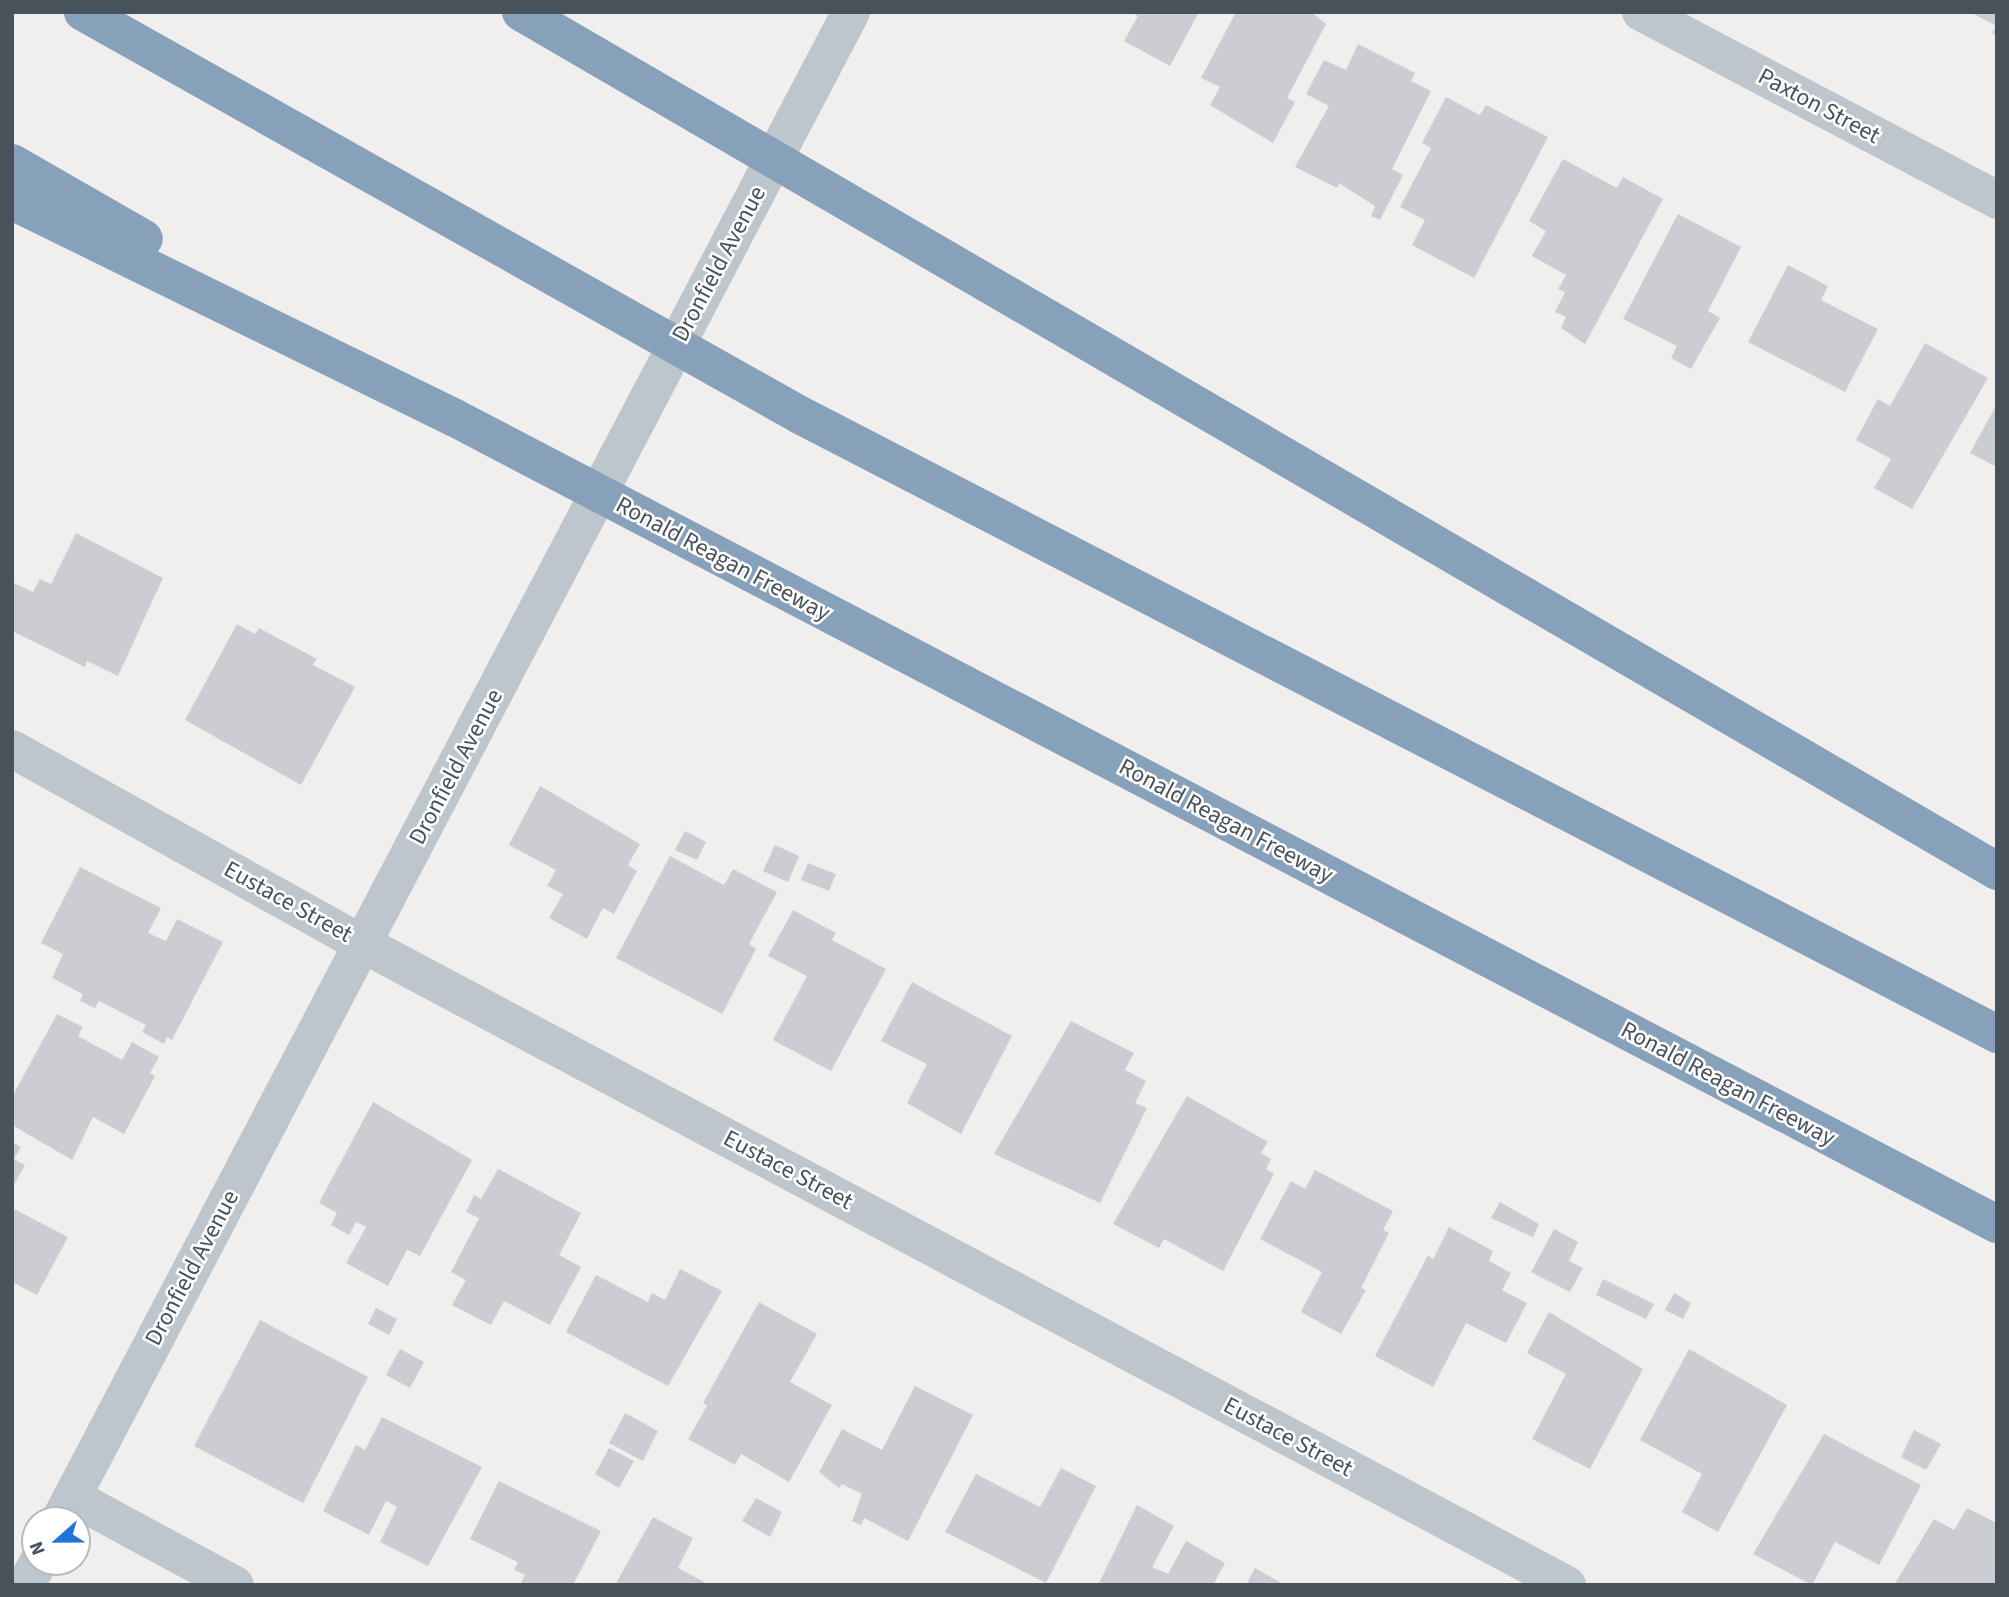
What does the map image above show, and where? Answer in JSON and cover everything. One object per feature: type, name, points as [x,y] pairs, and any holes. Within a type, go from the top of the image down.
[{"type":"highway","points":[[83,12],[800,415],[1997,1034]]},
{"type":"highway","points":[[526,16],[1997,871]]},
{"type":"highway","points":[[12,163],[455,418]]},
{"type":"highway","points":[[12,201],[455,418]]},
{"type":"highway","name":"Ronald Reagan Freeway","points":[[455,418],[1997,1224]]},
{"type":"street","name":"Dronfield Avenue","points":[[67,1506],[851,12]]},
{"type":"street","name":"Paxton Street","points":[[1641,12],[1997,200]]},
{"type":"street","name":"Eustace Street","points":[[12,749],[363,944],[1567,1585]]},
{"type":"street","points":[[91,1519],[235,1585]]},
{"type":"building","points":[[1130,12],[1199,12],[1170,66],[1124,41],[1138,16]]},
{"type":"building","points":[[1236,12],[1311,12],[1326,24],[1287,98],[1295,102],[1273,143],[1210,105],[1220,87],[1201,78]]},
{"type":"building","points":[[1970,12],[1997,12],[1997,36],[1992,33],[1996,26]]},
{"type":"building","points":[[1358,44],[1415,73],[1411,81],[1431,91],[1392,169],[1403,175],[1380,220],[1371,216],[1375,206],[1339,183],[1337,188],[1295,167],[1329,106],[1306,94],[1324,60],[1346,70]]},
{"type":"building","points":[[1446,97],[1480,115],[1486,105],[1548,137],[1474,278],[1412,245],[1425,220],[1400,207],[1431,148],[1422,143]]},
{"type":"building","points":[[1563,159],[1617,188],[1623,177],[1663,199],[1585,344],[1561,328],[1566,317],[1555,312],[1565,292],[1558,289],[1566,275],[1532,256],[1546,231],[1529,221]]},
{"type":"building","points":[[1678,214],[1741,247],[1708,311],[1720,318],[1691,369],[1671,358],[1677,346],[1623,319]]},
{"type":"building","points":[[1788,265],[1828,286],[1821,300],[1878,329],[1845,392],[1748,342]]},
{"type":"building","points":[[1925,343],[1988,378],[1912,509],[1874,488],[1891,459],[1856,440],[1878,399],[1890,406]]},
{"type":"building","points":[[1997,404],[1997,467],[1970,453]]},
{"type":"building","points":[[76,533],[163,578],[118,676],[87,661],[85,667],[12,631],[12,582],[33,592],[40,579],[51,584]]},
{"type":"building","points":[[237,624],[255,634],[259,628],[317,659],[313,665],[355,687],[301,785],[185,720]]},
{"type":"building","points":[[540,786],[640,844],[628,865],[637,871],[614,914],[603,908],[587,939],[549,918],[563,894],[547,886],[556,870],[509,845]]},
{"type":"building","points":[[685,831],[706,842],[697,860],[675,850]]},
{"type":"building","points":[[775,845],[799,856],[788,882],[763,871]]},
{"type":"building","points":[[670,856],[724,885],[733,869],[777,892],[749,944],[756,949],[722,1014],[616,958]]},
{"type":"building","points":[[808,863],[836,874],[829,891],[801,880]]},
{"type":"building","points":[[80,867],[161,908],[148,933],[166,941],[177,919],[223,942],[172,1040],[167,1037],[164,1044],[142,1032],[146,1025],[99,1001],[95,1008],[80,1001],[83,994],[52,978],[63,954],[41,943]]},
{"type":"building","points":[[793,910],[836,933],[832,940],[886,969],[831,1071],[773,1040],[807,976],[768,956]]},
{"type":"building","points":[[912,982],[1012,1036],[961,1134],[907,1103],[927,1064],[881,1041]]},
{"type":"building","points":[[57,1014],[83,1027],[78,1036],[122,1060],[132,1042],[159,1057],[150,1073],[155,1076],[124,1134],[93,1117],[72,1160],[12,1125],[12,1097]]},
{"type":"building","points":[[1071,1021],[1134,1053],[1125,1070],[1146,1081],[1135,1103],[1147,1108],[1100,1203],[994,1154]]},
{"type":"building","points":[[1187,1096],[1268,1142],[1261,1153],[1271,1159],[1266,1169],[1274,1174],[1223,1271],[1164,1239],[1159,1248],[1113,1224]]},
{"type":"building","points":[[373,1102],[472,1160],[420,1256],[407,1250],[388,1286],[346,1263],[366,1227],[356,1222],[349,1235],[331,1225],[337,1213],[319,1203]]},
{"type":"building","points":[[12,1142],[21,1147],[14,1159],[25,1165],[12,1188]]},
{"type":"building","points":[[498,1169],[581,1213],[559,1255],[581,1267],[550,1325],[504,1301],[491,1325],[452,1305],[466,1280],[451,1272],[479,1218],[466,1212],[474,1195],[481,1199]]},
{"type":"building","points":[[1315,1170],[1393,1211],[1383,1230],[1389,1233],[1361,1288],[1366,1290],[1341,1334],[1301,1312],[1322,1272],[1260,1239],[1291,1181],[1305,1189]]},
{"type":"building","points":[[1500,1202],[1539,1224],[1533,1237],[1491,1218]]},
{"type":"building","points":[[12,1208],[68,1237],[37,1295],[12,1282]]},
{"type":"building","points":[[1449,1227],[1493,1251],[1489,1261],[1511,1273],[1502,1290],[1527,1303],[1506,1343],[1466,1323],[1433,1387],[1375,1356],[1428,1255],[1433,1259]]},
{"type":"building","points":[[1554,1229],[1578,1242],[1569,1261],[1583,1268],[1570,1292],[1531,1272]]},
{"type":"building","points":[[680,1269],[722,1291],[668,1386],[566,1332],[596,1275],[648,1302],[652,1293],[665,1300]]},
{"type":"building","points":[[1603,1279],[1654,1304],[1646,1319],[1596,1295]]},
{"type":"building","points":[[1674,1293],[1691,1303],[1683,1319],[1665,1310]]},
{"type":"building","points":[[759,1302],[817,1334],[790,1382],[832,1405],[789,1482],[741,1454],[735,1465],[688,1439],[707,1406],[703,1403]]},
{"type":"building","points":[[376,1308],[397,1319],[389,1335],[368,1324]]},
{"type":"building","points":[[1549,1312],[1643,1369],[1590,1469],[1532,1439],[1566,1374],[1527,1353]]},
{"type":"building","points":[[260,1320],[368,1377],[303,1503],[194,1446]]},
{"type":"building","points":[[400,1349],[424,1362],[410,1388],[386,1375]]},
{"type":"building","points":[[1689,1349],[1787,1405],[1718,1532],[1682,1512],[1702,1474],[1640,1440]]},
{"type":"building","points":[[915,1386],[973,1415],[908,1541],[864,1518],[861,1525],[852,1521],[862,1494],[842,1484],[839,1488],[819,1472],[842,1429],[882,1450]]},
{"type":"building","points":[[625,1413],[658,1431],[643,1461],[609,1443]]},
{"type":"building","points":[[382,1417],[482,1467],[428,1566],[380,1542],[397,1507],[386,1501],[369,1535],[323,1511],[356,1445],[365,1450]]},
{"type":"building","points":[[1914,1430],[1941,1444],[1926,1470],[1901,1457]]},
{"type":"building","points":[[1824,1434],[1921,1485],[1879,1565],[1835,1542],[1812,1585],[1753,1554]]},
{"type":"building","points":[[609,1448],[634,1461],[619,1488],[595,1474]]},
{"type":"building","points":[[1061,1468],[1096,1486],[1046,1583],[945,1532],[976,1474],[1040,1507]]},
{"type":"building","points":[[499,1481],[601,1531],[573,1585],[520,1585],[525,1575],[514,1570],[518,1562],[470,1539]]},
{"type":"building","points":[[756,1498],[782,1512],[770,1537],[742,1521]]},
{"type":"building","points":[[1137,1505],[1174,1526],[1152,1567],[1168,1574],[1186,1541],[1225,1563],[1213,1585],[1098,1585]]},
{"type":"building","points":[[1967,1508],[1997,1523],[1997,1585],[1894,1585],[1934,1519],[1954,1530]]},
{"type":"building","points":[[653,1517],[693,1538],[678,1568],[710,1585],[615,1585]]},
{"type":"building","points":[[1255,1568],[1285,1585],[1246,1585]]}]
